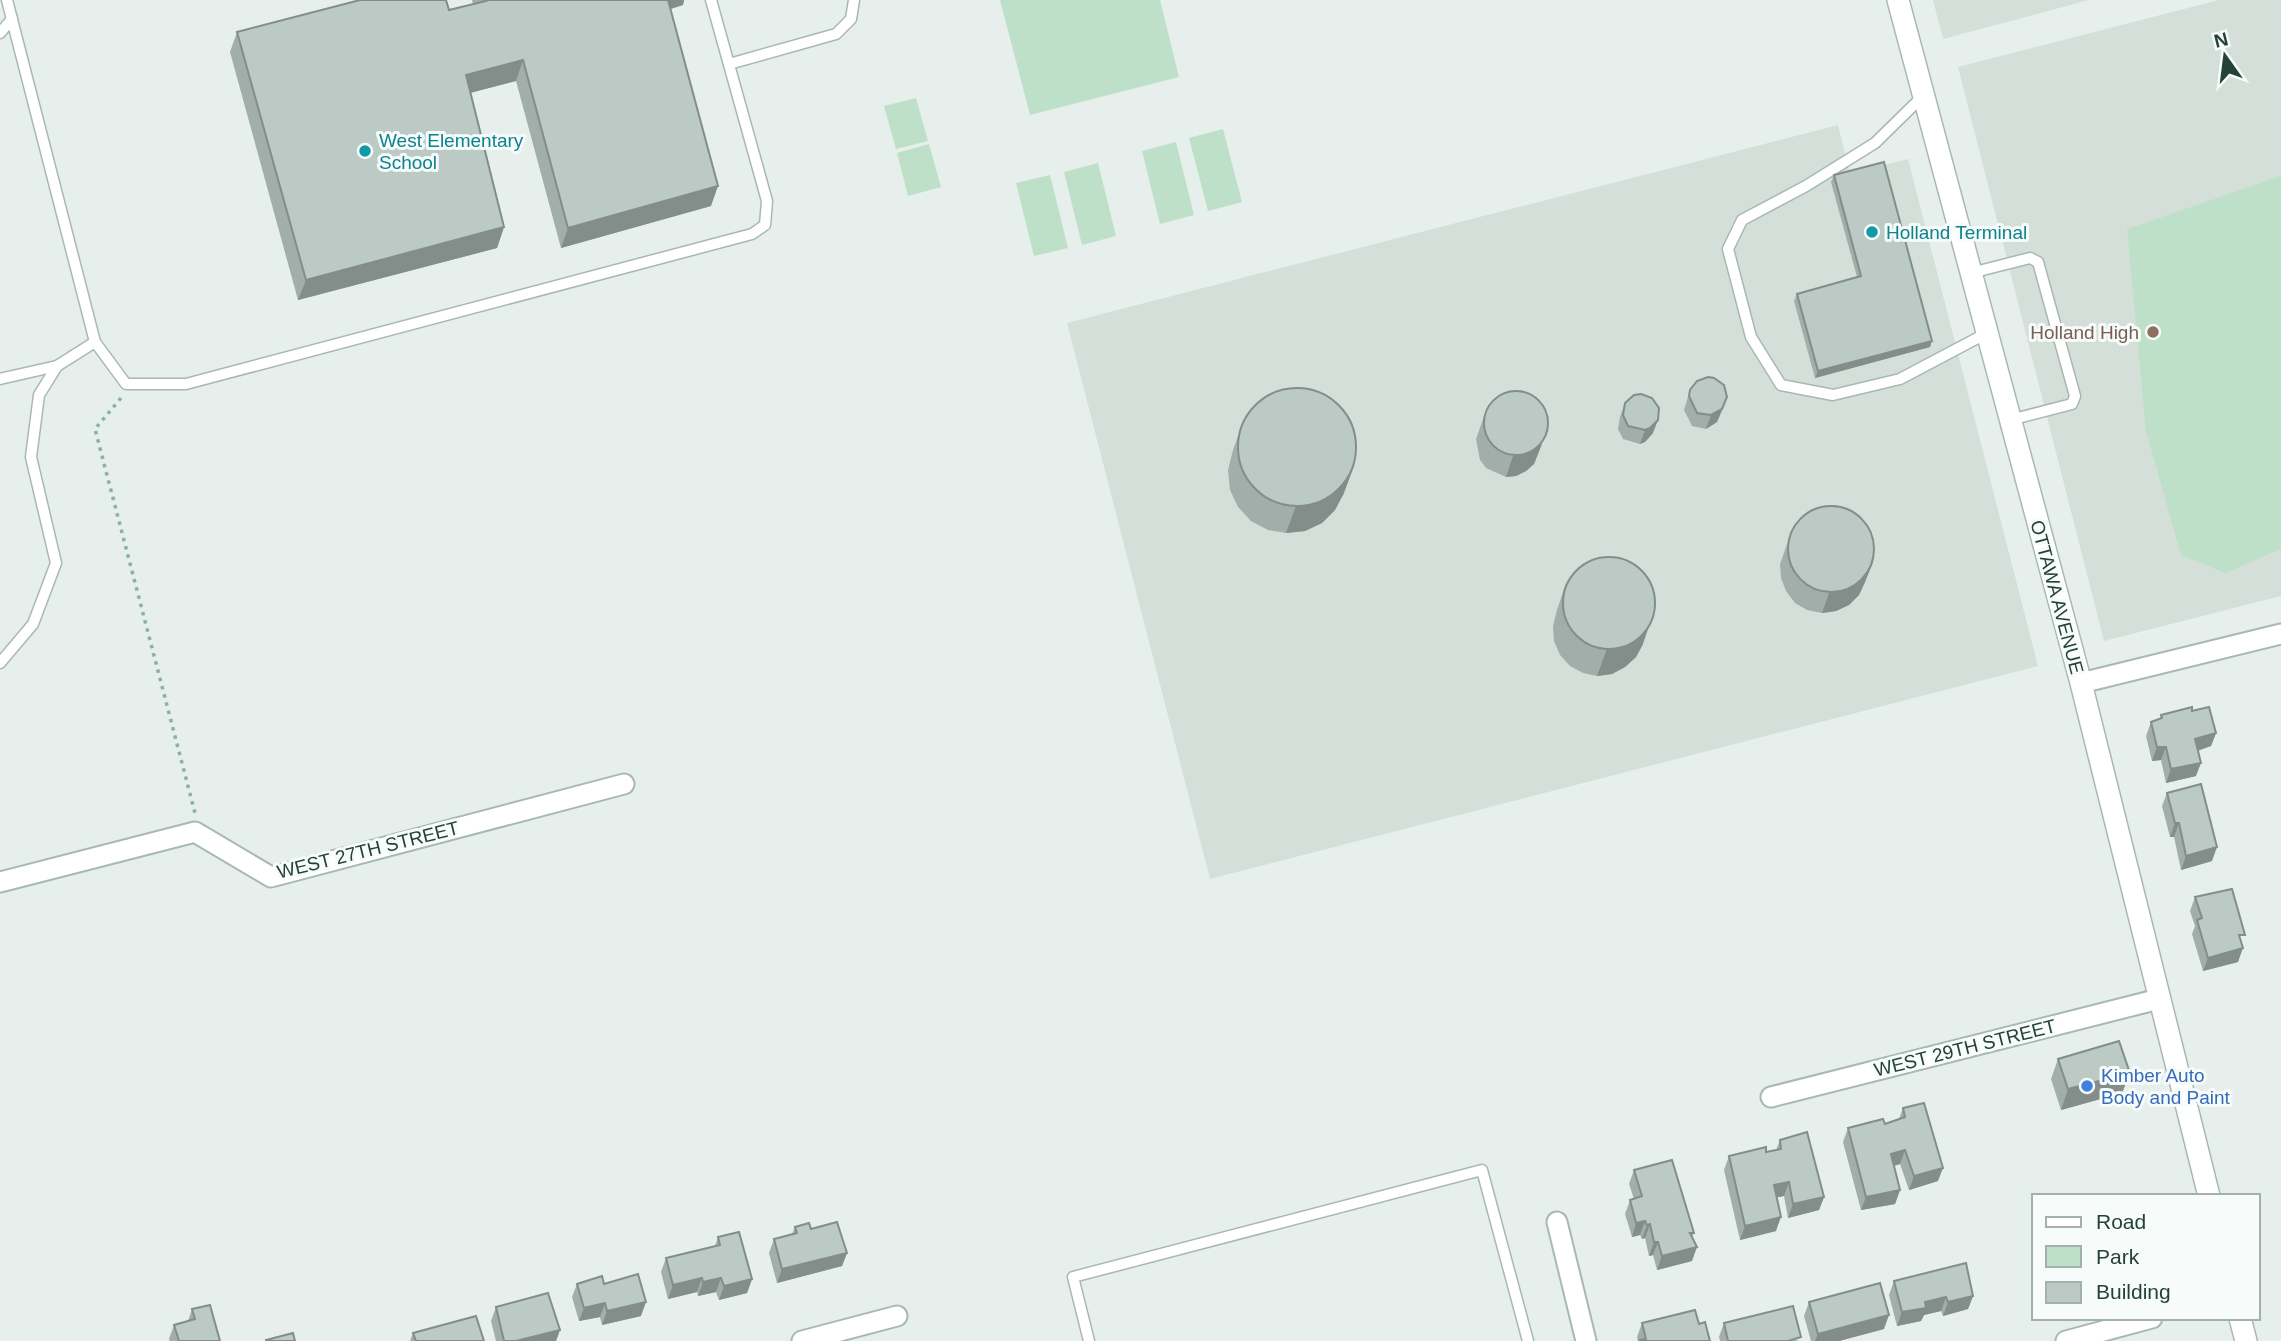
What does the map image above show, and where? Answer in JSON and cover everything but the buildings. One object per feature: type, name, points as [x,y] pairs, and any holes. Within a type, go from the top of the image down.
[{"type":"street","name":"OTTAWA AVENUE","points":[[1898,0],[2081,683],[2208,1194]]},
{"type":"street","points":[[2081,683],[2281,634]]},
{"type":"street","name":"WEST 27TH STREET","points":[[201,835],[271,877],[624,784]]},
{"type":"street","points":[[0,882],[195,832],[201,835]]},
{"type":"street","name":"WEST 29TH STREET","points":[[1771,1097],[2159,999]]},
{"type":"street","points":[[1557,1222],[1586,1341]]},
{"type":"street","points":[[802,1341],[897,1316]]},
{"type":"street","points":[[2066,1341],[2145,1320]]},
{"type":"street","points":[[2241,1320],[2246,1341]]},
{"type":"lane","points":[[7,0],[94,342],[126,384],[186,384],[752,234],[765,225],[767,201],[710,0]]},
{"type":"lane","points":[[729,64],[836,34],[850,19],[854,0]]},
{"type":"lane","points":[[0,33],[12,19]]},
{"type":"lane","points":[[1924,95],[1875,143],[1806,186],[1742,220],[1728,249],[1751,337],[1781,385],[1833,395],[1900,379],[1987,333]]},
{"type":"lane","points":[[1971,273],[2030,258],[2038,262],[2075,396],[2072,404],[2010,419]]},
{"type":"lane","points":[[0,379],[58,366],[94,342]]},
{"type":"lane","points":[[0,663],[33,624],[56,563],[31,457],[39,395],[58,366]]},
{"type":"lane","points":[[1089,1341],[1073,1277],[1482,1170],[1528,1341]]},
{"type":"path","points":[[126,384],[126,391],[95,429],[201,835]]},
{"type":"shaded area","points":[[1933,0],[2089,0],[1943,39]]},
{"type":"shaded area","name":"Holland High","points":[[2219,0],[2281,0],[2281,596],[2104,641],[1958,67]]},
{"type":"shaded area","name":"Holland Terminal","points":[[1838,125],[1850,174],[1908,159],[2038,666],[1210,879],[1067,323]]},
{"type":"green space","points":[[1000,0],[1160,0],[1179,77],[1030,115]]},
{"type":"green space","points":[[916,98],[928,141],[896,149],[884,106]]},
{"type":"green space","points":[[1223,129],[1242,202],[1208,211],[1189,138]]},
{"type":"green space","points":[[1176,142],[1194,215],[1160,224],[1142,151]]},
{"type":"green space","points":[[929,144],[941,187],[908,196],[897,153]]},
{"type":"green space","points":[[1098,163],[1116,236],[1082,245],[1064,172]]},
{"type":"green space","points":[[1050,175],[1068,248],[1034,256],[1016,183]]},
{"type":"green space","points":[[2281,176],[2281,549],[2225,573],[2181,555],[2146,431],[2127,229]]},
{"type":"place","name":"West Elementary School","points":[[365,151]]},
{"type":"place","name":"Holland Terminal","points":[[1872,232]]},
{"type":"place","name":"Holland High","points":[[2153,332]]},
{"type":"place","name":"Kimber Auto Body and Paint","points":[[2087,1086]]}]
